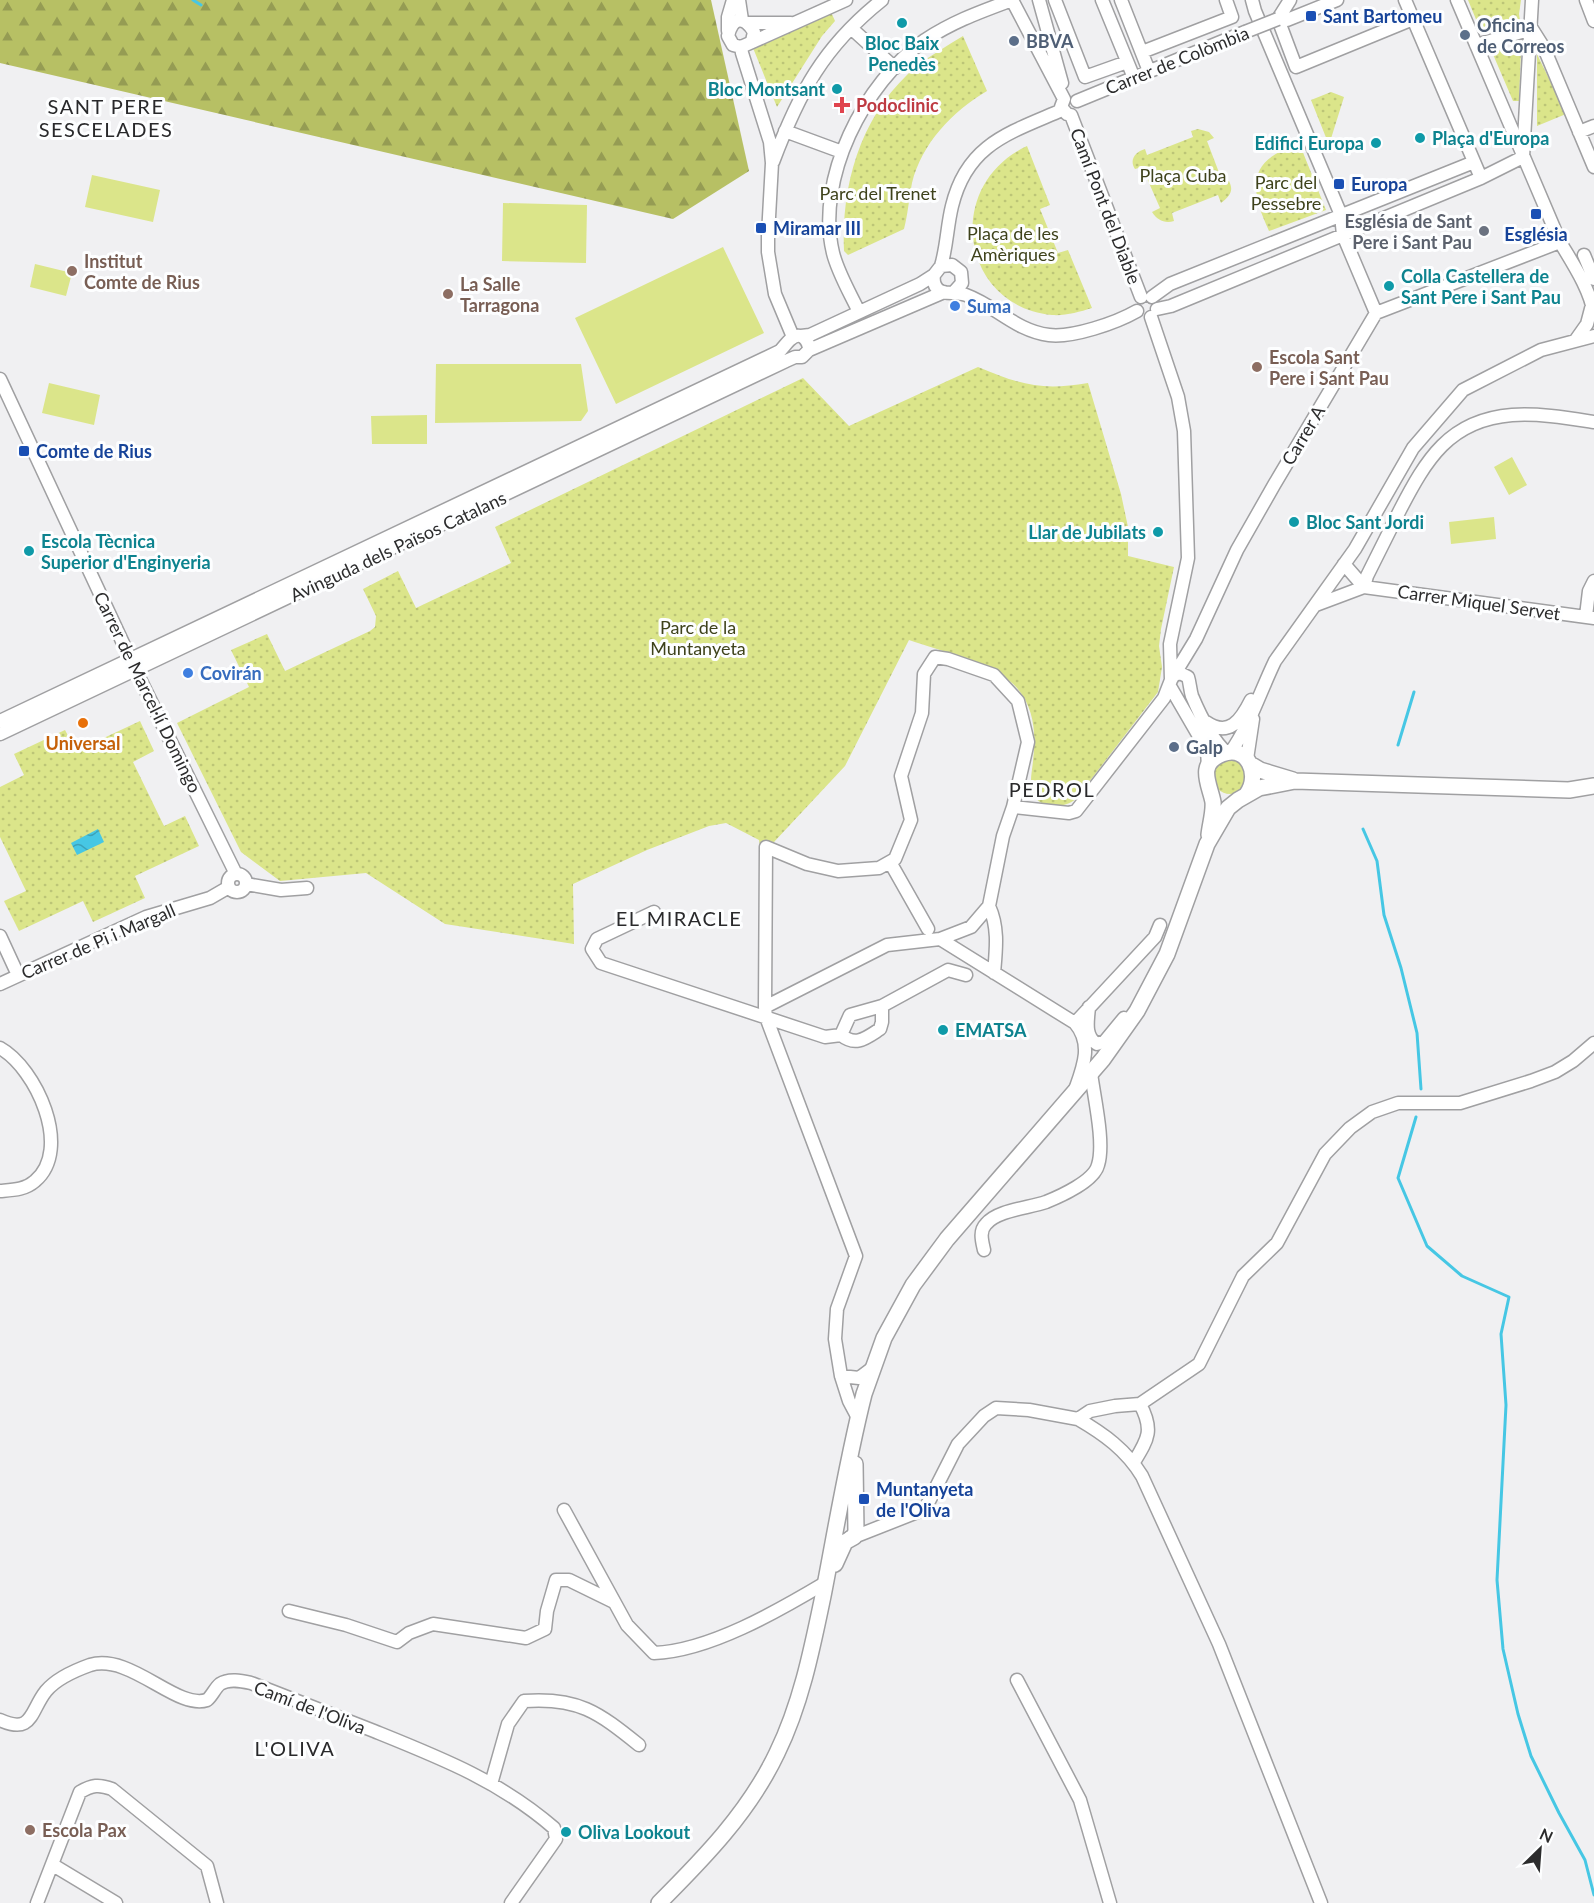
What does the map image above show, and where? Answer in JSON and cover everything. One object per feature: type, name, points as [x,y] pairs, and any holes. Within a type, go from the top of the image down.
[{"type":"main road","points":[[1207,844],[1213,804],[1206,782],[1208,767],[1216,758],[1228,753],[1242,756],[1260,770],[1295,781]]},
{"type":"main road","points":[[1242,797],[1254,779],[1248,762]]},
{"type":"main road","points":[[659,1903],[718,1842],[752,1796],[776,1755],[799,1699],[858,1418],[871,1369],[892,1322],[913,1285],[947,1239],[1123,1033],[1151,988],[1179,923],[1207,844],[1228,808],[1259,788],[1295,781],[1569,790],[1594,786]]},
{"type":"main road","points":[[1209,789],[1221,799],[1242,797]]},
{"type":"main road","points":[[825,1583],[845,1542],[858,1532],[854,1439]]},
{"type":"street","points":[[733,0],[728,17],[728,36],[733,45],[747,44],[795,23],[819,6],[846,0]]},
{"type":"street","points":[[739,0],[746,22],[754,32],[742,53],[770,142],[772,163],[768,252],[775,294],[794,339],[789,353],[795,357],[802,357],[809,350],[949,292],[962,283],[961,272],[952,265],[937,270],[935,285],[949,292],[981,301],[1010,322],[1028,330],[1050,335],[1073,333],[1137,311]]},
{"type":"street","points":[[772,163],[784,131],[812,76],[851,28],[882,0]]},
{"type":"street","points":[[859,312],[833,253],[829,208],[842,152],[858,116],[894,68],[924,41],[961,18],[1012,0],[1069,104]]},
{"type":"street","name":"Camí Pont del Diable","points":[[1039,0],[1069,104],[1147,297]]},
{"type":"street","points":[[1055,0],[1085,77],[1127,62]]},
{"type":"street","points":[[1102,0],[1134,78]]},
{"type":"street","points":[[1121,0],[1149,71]]},
{"type":"street","name":"Carrer de Colòmbia","points":[[1142,52],[1232,17],[1226,0]]},
{"type":"street","points":[[1252,0],[1258,20],[1341,215],[1343,235],[1376,313],[1560,242]]},
{"type":"street","points":[[1290,0],[1278,19],[1296,67],[1413,20]]},
{"type":"street","name":"Carrer de Colòmbia","points":[[937,270],[954,197],[973,162],[996,140],[1069,104],[1149,71],[1278,19],[1287,20],[1337,0]]},
{"type":"street","points":[[1406,0],[1481,178]]},
{"type":"street","points":[[1457,0],[1560,242],[1594,308],[1587,324],[1575,341]]},
{"type":"street","points":[[1523,157],[1532,0]]},
{"type":"street","points":[[1586,0],[1594,21]]},
{"type":"street","points":[[728,36],[730,26],[736,21],[795,23]]},
{"type":"street","points":[[851,28],[894,68]]},
{"type":"street","points":[[1476,45],[1532,29]]},
{"type":"street","points":[[1532,29],[1544,48],[1594,167]]},
{"type":"street","points":[[1579,132],[1594,126]]},
{"type":"street","points":[[784,131],[842,152]]},
{"type":"street","points":[[1474,162],[1170,285],[1136,303],[1137,311],[1142,316],[1154,313],[1481,178],[1523,157]]},
{"type":"street","points":[[1571,261],[1589,253],[1594,279]]},
{"type":"street","name":"Avinguda dels Països Catalans","points":[[0,734],[134,665],[780,351],[794,339],[810,335],[920,284],[937,270]]},
{"type":"street","points":[[1170,285],[1180,302]]},
{"type":"street","points":[[1013,807],[1069,813],[1076,811],[1178,683],[1174,640],[1188,558],[1184,430],[1179,397],[1154,313],[1157,302],[1147,297]]},
{"type":"street","name":"Carrer A","points":[[1178,683],[1242,541],[1376,313]]},
{"type":"street","points":[[1178,683],[1191,693],[1220,747],[1228,753],[1254,712],[1275,662],[1344,564],[1413,447],[1463,390],[1541,350],[1594,336]]},
{"type":"street","points":[[794,339],[808,343],[809,350]]},
{"type":"street","name":"Avinguda dels Països Catalans","points":[[0,721],[134,665],[795,357]]},
{"type":"street","name":"Carrer de Marcel·lí Domingo","points":[[0,379],[134,665],[236,874]]},
{"type":"street","points":[[1364,587],[1367,576],[1418,474],[1437,450],[1455,435],[1478,423],[1512,415],[1594,422]]},
{"type":"street","points":[[1344,564],[1364,587]]},
{"type":"street","points":[[1590,617],[1590,591],[1594,581]]},
{"type":"street","name":"Carrer Miquel Servet","points":[[1315,605],[1364,587],[1590,617]]},
{"type":"street","points":[[1174,640],[1180,648],[1187,647],[1196,639]]},
{"type":"street","name":"Carrer A","points":[[1178,683],[1196,639]]},
{"type":"street","points":[[1174,640],[1170,644],[1178,683],[1207,750],[1208,767]]},
{"type":"street","points":[[765,1012],[887,945],[940,939],[971,927],[989,906],[1003,836],[1013,807],[1028,742],[1018,701],[994,675],[948,659],[935,657],[924,674],[922,713],[901,776],[911,820],[895,859],[879,868],[838,871],[807,864],[766,847],[765,1012],[856,1256],[837,1309],[835,1339],[841,1377],[846,1394],[858,1418]]},
{"type":"street","points":[[1205,721],[1215,729],[1234,725],[1245,712],[1255,692],[1266,680]]},
{"type":"street","points":[[1248,762],[1254,712]]},
{"type":"street","points":[[890,862],[928,929]]},
{"type":"street","points":[[236,874],[243,876],[246,884],[240,892],[234,891],[229,887],[229,879],[236,874]]},
{"type":"street","points":[[246,884],[281,890],[307,888]]},
{"type":"street","name":"Carrer de Pi i Margall","points":[[0,984],[146,917],[210,897],[229,887]]},
{"type":"street","points":[[989,906],[997,932],[994,973]]},
{"type":"street","points":[[654,912],[597,939],[592,949],[601,963],[765,1012],[825,1037],[841,1035],[848,1041],[858,1042],[880,1029],[882,1006]]},
{"type":"street","points":[[1075,1023],[1155,937],[1160,925]]},
{"type":"street","points":[[0,936],[18,975]]},
{"type":"street","points":[[940,939],[1075,1023],[1082,1034],[1085,1056],[1073,1094]]},
{"type":"street","points":[[841,1035],[850,1015],[882,1006],[948,970],[966,975]]},
{"type":"street","points":[[1085,1056],[1090,1049],[1105,1041],[1151,988]]},
{"type":"street","points":[[1089,1007],[1088,1032],[1091,1040],[1099,1044]]},
{"type":"street","points":[[1078,1419],[1090,1411],[1140,1404],[1199,1364],[1243,1276],[1277,1243],[1325,1154],[1350,1128],[1372,1112],[1398,1103],[1460,1103],[1531,1081],[1555,1072],[1573,1061],[1594,1042]]},
{"type":"street","points":[[0,1048],[13,1057],[35,1086],[48,1118],[50,1152],[43,1174],[34,1182],[24,1188],[0,1191]]},
{"type":"street","points":[[984,1250],[981,1237],[984,1225],[994,1216],[1047,1201],[1088,1180],[1098,1166],[1100,1132],[1091,1073]]},
{"type":"street","points":[[841,1377],[859,1378],[871,1369]]},
{"type":"street","points":[[841,1377],[864,1394]]},
{"type":"street","points":[[846,1394],[856,1396],[864,1394]]},
{"type":"street","points":[[1134,1462],[1149,1432],[1148,1418],[1140,1404]]},
{"type":"street","points":[[836,1530],[843,1536],[925,1509],[958,1444],[984,1416],[996,1408],[1029,1410],[1078,1419],[1119,1447],[1134,1462],[1142,1476],[1219,1644],[1321,1903]]},
{"type":"street","points":[[564,1510],[627,1625],[654,1653],[669,1653],[715,1638],[771,1615],[825,1583]]},
{"type":"street","points":[[289,1611],[346,1625],[397,1642],[409,1633],[433,1624],[526,1638],[545,1629],[547,1611],[556,1580],[570,1580],[614,1602]]},
{"type":"street","name":"Camí de l'Oliva","points":[[0,1720],[17,1726],[22,1724],[28,1720],[46,1691],[57,1681],[90,1665],[99,1664],[141,1674],[180,1697],[200,1702],[212,1696],[220,1685],[239,1680],[251,1683],[435,1755],[491,1784],[537,1813],[554,1828],[556,1839],[511,1903]]},
{"type":"street","points":[[1017,1680],[1080,1800],[1110,1903]]},
{"type":"street","points":[[491,1784],[508,1724],[524,1701],[544,1700],[582,1706],[612,1723],[639,1745]]},
{"type":"street","points":[[37,1903],[80,1792],[92,1785],[103,1785],[112,1789],[207,1866],[217,1903]]},
{"type":"street","points":[[53,1865],[116,1903]]},
{"type":"green space","points":[[0,0],[711,0],[749,171],[673,219],[0,63]]},
{"type":"green space","points":[[1468,0],[1521,0],[1519,14],[1521,27],[1486,32],[1480,29]]},
{"type":"green space","points":[[831,12],[835,21],[822,36],[777,107],[753,48]]},
{"type":"green space","name":"Parc del Trenet","points":[[963,36],[987,91],[974,99],[940,130],[923,155],[912,183],[904,229],[848,255],[844,251],[846,199],[851,174],[869,127],[898,84],[922,62]]},
{"type":"green space","points":[[1511,48],[1521,50],[1519,101],[1513,101],[1492,52]]},
{"type":"green space","points":[[1537,54],[1566,114],[1537,126]]},
{"type":"green space","points":[[1331,92],[1344,97],[1329,145],[1311,100]]},
{"type":"green space","name":"Plaça Cuba","points":[[1198,129],[1209,132],[1214,138],[1207,141],[1223,183],[1229,181],[1230,193],[1221,203],[1218,195],[1172,213],[1174,221],[1162,221],[1152,212],[1160,208],[1142,167],[1135,169],[1133,160],[1138,152],[1145,149],[1147,155],[1193,137],[1191,131]]},
{"type":"green space","name":"Parc del Pessebre","points":[[1300,145],[1326,210],[1269,231],[1258,201],[1257,177],[1270,158]]},
{"type":"green space","name":"Plaça de les Amèriques","points":[[1027,146],[1050,205],[1040,209],[1058,253],[1068,250],[1092,308],[1052,315],[1021,307],[997,290],[982,268],[974,242],[974,214],[983,188],[1000,164]]},
{"type":"green space","points":[[92,175],[160,190],[153,222],[85,207]]},
{"type":"green space","points":[[503,203],[587,205],[586,263],[502,261]]},
{"type":"green space","points":[[723,247],[764,333],[616,404],[575,318]]},
{"type":"green space","points":[[35,264],[72,273],[66,296],[30,287]]},
{"type":"green space","points":[[436,364],[581,364],[588,411],[581,421],[435,423]]},
{"type":"green space","name":"Parc de la Muntanyeta","points":[[978,367],[1032,385],[1057,386],[1088,383],[1121,494],[1128,527],[1128,556],[1174,567],[1161,629],[1159,646],[1162,667],[1158,692],[1076,799],[1065,805],[1052,806],[1036,799],[1031,781],[1033,723],[1028,705],[1017,688],[996,672],[982,665],[909,640],[845,766],[774,842],[765,841],[760,846],[759,840],[726,823],[709,826],[647,850],[573,884],[574,944],[445,924],[366,873],[280,881],[241,852],[177,723],[249,687],[231,650],[267,634],[285,671],[370,631],[375,627],[376,616],[363,589],[398,571],[416,608],[511,563],[495,527],[803,378],[849,426]]},
{"type":"green space","points":[[49,383],[100,395],[94,425],[42,413]]},
{"type":"green space","points":[[427,415],[427,444],[372,444],[371,416]]},
{"type":"green space","points":[[1512,457],[1527,485],[1509,495],[1494,467]]},
{"type":"green space","points":[[1494,517],[1496,539],[1451,544],[1449,522]]},
{"type":"green space","points":[[140,721],[154,751],[133,762],[164,826],[185,816],[199,846],[135,876],[145,898],[93,922],[83,901],[19,931],[4,901],[26,891],[0,837],[0,787],[24,775],[14,754],[65,730],[76,751]]},
{"type":"green space","points":[[1230,760],[1242,765],[1247,777],[1242,789],[1230,794],[1218,789],[1213,777],[1218,765]]},
{"type":"water","points":[[98,829],[104,842],[77,855],[71,843]]},
{"type":"waterway","points":[[193,0],[201,5]]},
{"type":"waterway","points":[[1398,745],[1414,692]]},
{"type":"waterway","points":[[1363,829],[1377,861],[1384,915],[1401,968],[1417,1033],[1421,1089]]},
{"type":"waterway","points":[[1416,1117],[1398,1178],[1427,1246],[1462,1276],[1509,1297],[1501,1334],[1506,1405],[1497,1580],[1503,1649],[1518,1714],[1531,1756],[1585,1860],[1594,1895]]},
{"type":"place","name":"Sant Bartomeu","points":[[1311,16]]},
{"type":"place","name":"Bloc Baix Penedès","points":[[902,23]]},
{"type":"place","name":"Oficina de Correos","points":[[1465,35]]},
{"type":"place","name":"BBVA","points":[[1014,41]]},
{"type":"place","name":"Bloc Montsant","points":[[837,89]]},
{"type":"place","name":"Podoclinic","points":[[842,105]]},
{"type":"place","name":"Plaça d'Europa","points":[[1420,138]]},
{"type":"place","name":"Edifici Europa","points":[[1376,143]]},
{"type":"place","name":"Europa","points":[[1339,184]]},
{"type":"place","name":"Església","points":[[1536,214]]},
{"type":"place","name":"Miramar III","points":[[761,228]]},
{"type":"place","name":"Església de Sant Pere i Sant Pau","points":[[1484,231]]},
{"type":"place","name":"Institut Comte de Rius","points":[[72,271]]},
{"type":"place","name":"Colla Castellera de Sant Pere i Sant Pau","points":[[1389,286]]},
{"type":"place","name":"La Salle Tarragona","points":[[448,294]]},
{"type":"place","name":"Suma","points":[[955,306]]},
{"type":"place","name":"Escola Sant Pere i Sant Pau","points":[[1257,367]]},
{"type":"place","name":"Comte de Rius","points":[[24,451]]},
{"type":"place","name":"Bloc Sant Jordi","points":[[1294,522]]},
{"type":"place","name":"Llar de Jubilats","points":[[1158,532]]},
{"type":"place","name":"Escola Tècnica Superior d'Enginyeria","points":[[29,551]]},
{"type":"place","name":"Covirán","points":[[188,673]]},
{"type":"place","name":"Universal","points":[[83,723]]},
{"type":"place","name":"Galp","points":[[1174,747]]},
{"type":"place","name":"EMATSA","points":[[943,1030]]},
{"type":"place","name":"Muntanyeta de l'Oliva","points":[[864,1499]]},
{"type":"place","name":"Escola Pax","points":[[30,1830]]},
{"type":"place","name":"Oliva Lookout","points":[[566,1832]]},
{"type":"district","name":"SANT PERE SESCELADES","points":[[106,118]]},
{"type":"district","name":"PEDROL","points":[[1052,789]]},
{"type":"district","name":"EL MIRACLE","points":[[679,918]]},
{"type":"district","name":"L'OLIVA","points":[[295,1748]]}]
